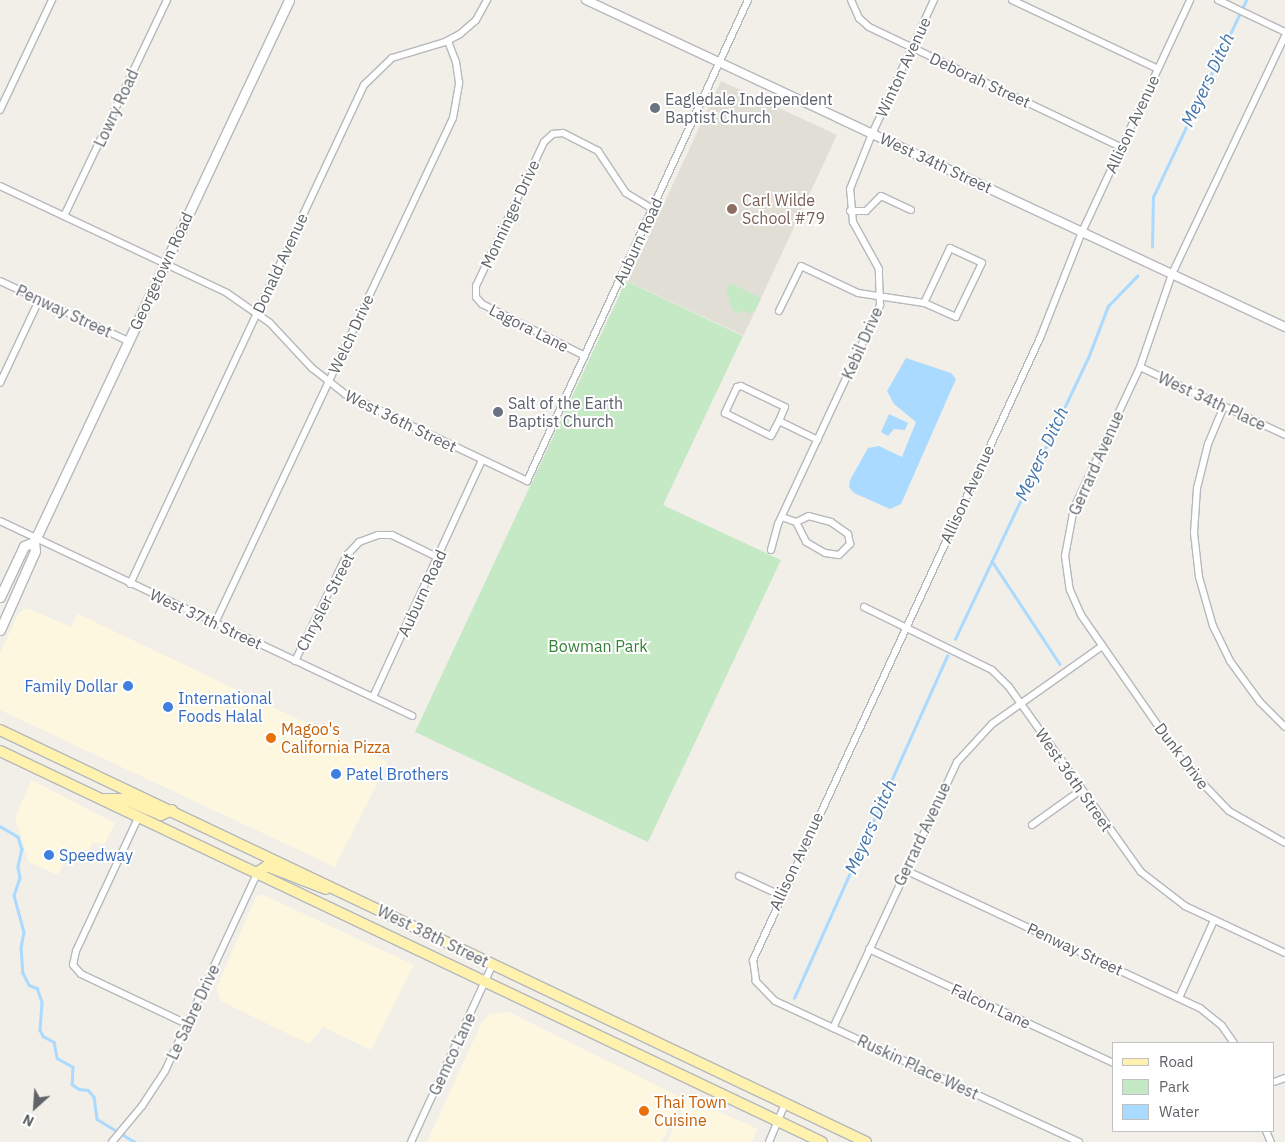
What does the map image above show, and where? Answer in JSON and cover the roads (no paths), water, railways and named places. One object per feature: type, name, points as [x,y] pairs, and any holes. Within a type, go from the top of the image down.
[{"type":"main road","name":"Georgetown Road","points":[[0,630],[35,552],[35,540],[288,0]]},
{"type":"main road","name":"Georgetown Road","points":[[0,597],[24,546],[35,540]]},
{"type":"main road","name":"West 38th Street","points":[[0,730],[172,810],[492,966],[866,1142]]},
{"type":"main road","name":"West 38th Street","points":[[0,751],[258,872],[822,1142]]},
{"type":"main road","points":[[102,799],[123,799],[161,815],[172,810]]},
{"type":"main road","points":[[258,872],[264,866],[271,867],[310,885],[349,895]]},
{"type":"street","points":[[0,110],[52,0]]},
{"type":"street","name":"Lowry Road","points":[[64,216],[167,0]]},
{"type":"street","name":"Donald Avenue","points":[[130,584],[368,79],[398,55],[448,41],[471,25],[487,0]]},
{"type":"street","name":"West 34th Street","points":[[586,0],[1285,327]]},
{"type":"street","name":"Auburn Road","points":[[527,481],[748,0]]},
{"type":"street","name":"Deborah Street","points":[[851,0],[856,13],[866,26],[1121,147]]},
{"type":"street","name":"Winton Avenue","points":[[872,134],[934,0]]},
{"type":"street","points":[[1012,0],[1158,69]]},
{"type":"street","name":"Allison Avenue","points":[[759,987],[753,971],[754,953],[1040,338],[1082,232],[1190,0]]},
{"type":"street","points":[[1218,0],[1285,32]]},
{"type":"street","name":"Gerrard Avenue","points":[[833,1028],[957,762],[987,728],[1102,646],[1081,616],[1072,596],[1066,566],[1067,535],[1076,505],[1140,367],[1172,274],[1285,36]]},
{"type":"street","name":"Welch Drive","points":[[215,623],[455,111],[459,76],[448,41]]},
{"type":"street","name":"Monninger Drive","points":[[476,297],[480,277],[544,142],[553,134],[565,134],[598,151],[626,193],[653,208]]},
{"type":"street","name":"Kebil Drive","points":[[771,550],[782,516],[881,297],[878,266],[856,230],[850,211],[851,183],[872,134]]},
{"type":"street","name":"West 36th Street","points":[[0,186],[227,293],[258,313],[328,382],[358,402],[527,481]]},
{"type":"street","points":[[850,211],[866,211],[881,196],[911,210]]},
{"type":"street","points":[[780,311],[801,266],[858,293],[924,302],[956,318],[982,262],[950,248],[924,302]]},
{"type":"street","name":"Penway Street","points":[[0,281],[128,341]]},
{"type":"street","name":"Lagora Lane","points":[[476,297],[482,304],[585,356]]},
{"type":"street","points":[[0,383],[39,300]]},
{"type":"street","name":"West 34th Place","points":[[1140,367],[1285,435]]},
{"type":"street","points":[[741,386],[785,407],[778,421],[771,436],[725,413],[737,387],[741,386]]},
{"type":"street","points":[[1224,406],[1208,444],[1197,488],[1194,538],[1200,583],[1212,626],[1230,661],[1260,702],[1285,728]]},
{"type":"street","points":[[778,421],[818,440]]},
{"type":"street","name":"Auburn Road","points":[[373,697],[439,558],[482,460]]},
{"type":"street","points":[[782,516],[796,522],[806,542],[825,553],[839,555],[850,544],[848,534],[831,522],[809,516],[796,522]]},
{"type":"street","name":"West 37th Street","points":[[0,521],[35,540],[412,716]]},
{"type":"street","name":"Chrysler Street","points":[[295,661],[345,558],[358,542],[378,535],[392,535],[439,558]]},
{"type":"street","name":"West 36th Street","points":[[864,607],[985,665],[1004,682],[1141,872],[1167,894],[1214,920],[1285,953]]},
{"type":"street","name":"Dunk Drive","points":[[1102,646],[1186,766],[1213,797],[1246,823],[1285,843]]},
{"type":"street","points":[[1032,825],[1081,790]]},
{"type":"street","points":[[139,816],[76,951],[73,965],[81,974],[187,1024]]},
{"type":"street","name":"Penway Street","points":[[905,870],[1179,998],[1211,1016],[1233,1042]]},
{"type":"street","name":"Le Sabre Drive","points":[[112,1142],[159,1080],[258,872]]},
{"type":"street","points":[[739,876],[780,895]]},
{"type":"street","points":[[1179,998],[1214,920]]},
{"type":"street","name":"Falcon Lane","points":[[869,949],[1112,1063]]},
{"type":"street","name":"Gemco Lane","points":[[411,1142],[492,966]]},
{"type":"street","name":"Ruskin Place West","points":[[759,987],[775,1001],[1079,1142]]},
{"type":"street","points":[[769,1142],[785,1104]]},
{"type":"water","points":[[906,358],[951,373],[956,379],[901,504],[890,509],[854,493],[849,487],[850,480],[868,448],[879,446],[902,457],[916,422],[894,404],[887,391]]},
{"type":"water","points":[[889,414],[908,423],[905,430],[894,429],[888,436],[881,432]]},
{"type":"waterway","name":"Meyers Ditch","points":[[1152,247],[1153,197],[1246,0]]},
{"type":"waterway","name":"Meyers Ditch","points":[[955,639],[1088,358],[1108,306],[1137,276]]},
{"type":"waterway","points":[[992,561],[1060,664]]},
{"type":"waterway","name":"Meyers Ditch","points":[[794,998],[947,656]]},
{"type":"waterway","points":[[0,826],[18,837],[22,849],[18,867],[20,878],[14,895],[24,932],[21,947],[23,973],[29,985],[37,988],[42,1002],[40,1030],[43,1036],[54,1042],[57,1058],[73,1067],[72,1084],[79,1089],[88,1090],[94,1097],[97,1119],[135,1142]]},
{"type":"place","name":"Eagledale Independent Baptist Church","points":[[655,108]]},
{"type":"place","name":"Carl Wilde School #79","points":[[732,209]]},
{"type":"place","name":"Salt of the Earth Baptist Church","points":[[498,412]]},
{"type":"place","name":"Family Dollar","points":[[128,686]]},
{"type":"place","name":"International Foods Halal","points":[[168,707]]},
{"type":"place","name":"Magoo's California Pizza","points":[[271,738]]},
{"type":"place","name":"Patel Brothers","points":[[336,774]]},
{"type":"place","name":"Speedway","points":[[49,855]]},
{"type":"place","name":"Thai Town Cuisine","points":[[644,1111]]},
{"type":"park label","name":"Bowman Park","points":[[598,646]]}]
